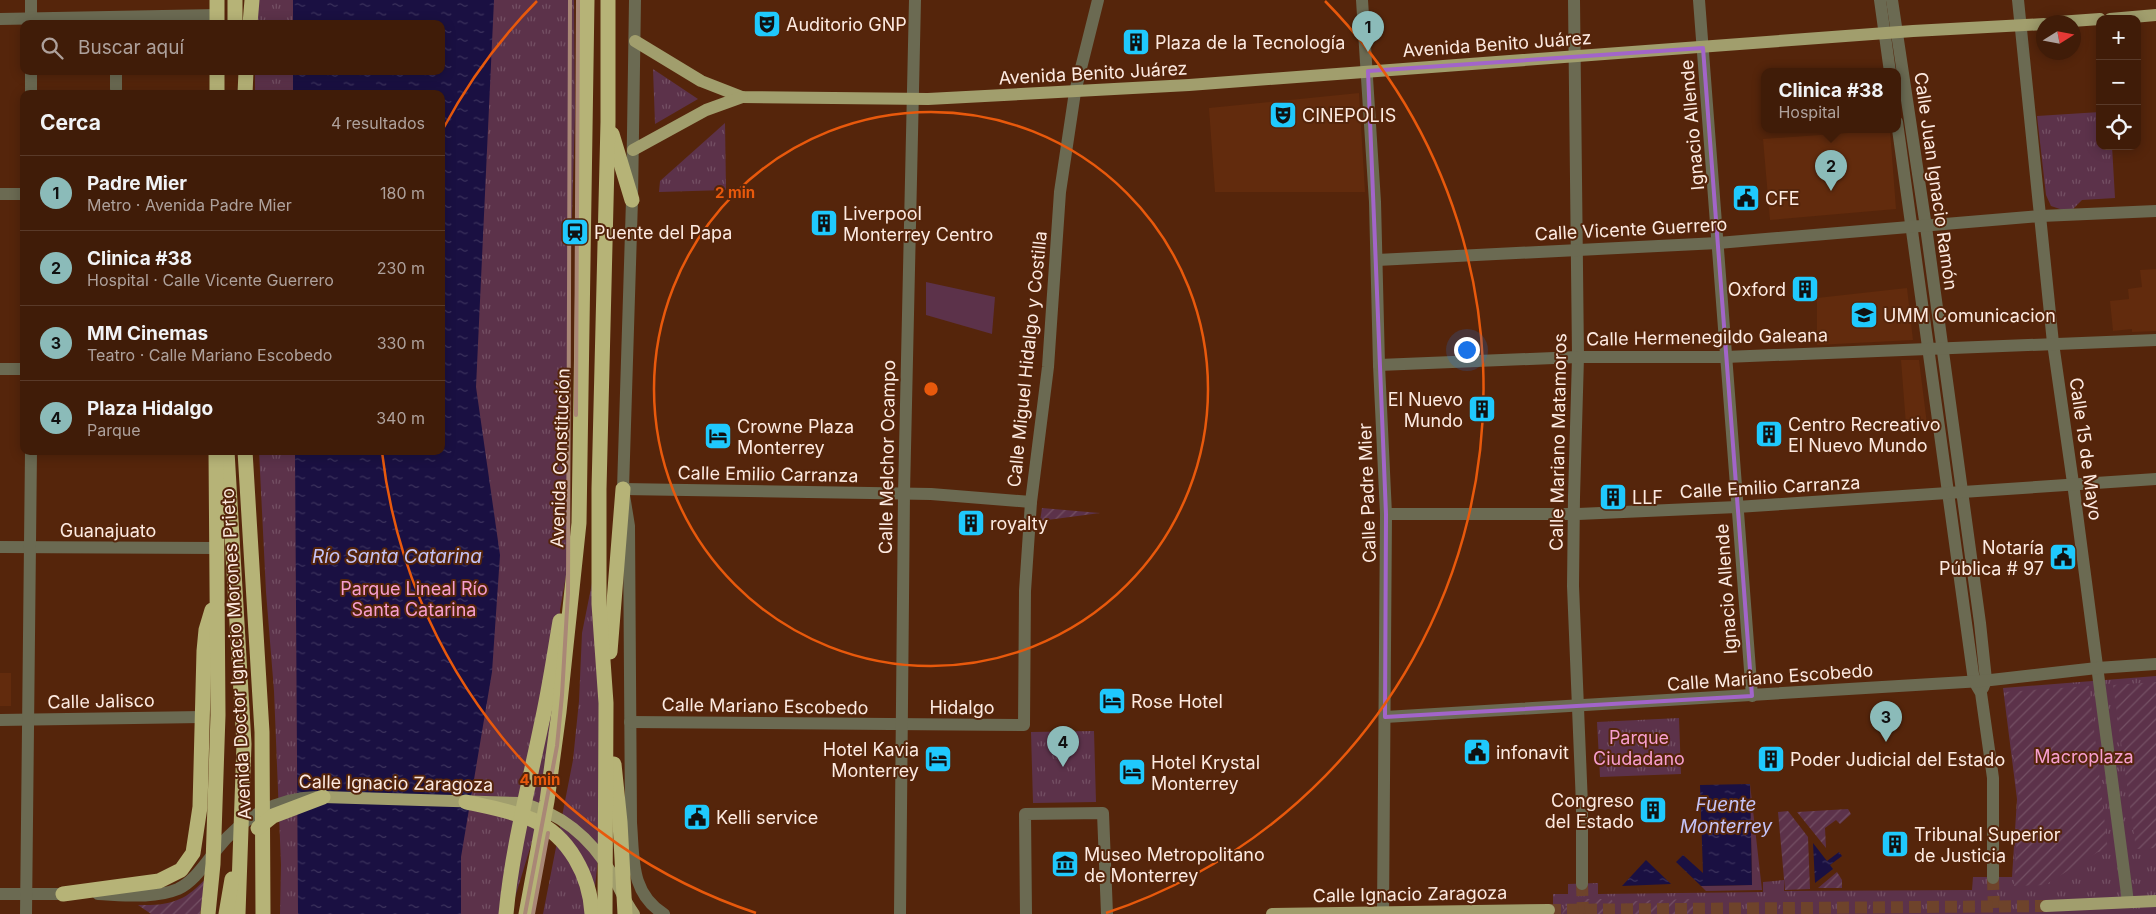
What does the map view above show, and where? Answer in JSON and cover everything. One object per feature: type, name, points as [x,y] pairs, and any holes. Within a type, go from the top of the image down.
[{"type":"highway","name":"Avenida Constitución","points":[[526,914],[547,801],[558,722],[579,523],[587,0]]},
{"type":"highway","points":[[585,43],[592,0]]},
{"type":"highway","points":[[608,0],[608,122],[599,489],[599,604],[606,704],[620,822],[625,914]]},
{"type":"highway","points":[[216,90],[217,75]]},
{"type":"highway","points":[[236,75],[237,90]]},
{"type":"highway","points":[[245,90],[246,75]]},
{"type":"highway","points":[[608,122],[632,200]]},
{"type":"highway","name":"Avenida Doctor Ignacio Morones Prieto","points":[[208,914],[213,864],[217,755],[216,455]]},
{"type":"highway","points":[[227,455],[244,744],[238,914]]},
{"type":"highway","name":"Avenida Doctor Ignacio Morones Prieto","points":[[245,455],[262,732],[263,914]]},
{"type":"highway","points":[[605,914],[606,704],[624,489]]},
{"type":"highway","points":[[506,914],[518,830],[550,688],[579,523]]},
{"type":"highway","points":[[63,894],[159,881],[174,875],[187,863],[196,844],[198,824],[206,630],[217,594]]},
{"type":"highway","points":[[226,914],[235,865],[240,850],[260,826],[283,811],[323,796]]},
{"type":"highway","points":[[466,802],[516,814],[535,821],[555,834],[570,851],[585,878],[590,893],[592,914]]},
{"type":"main road","points":[[2141,16],[2156,15]]},
{"type":"main road","points":[[2081,21],[2096,20]]},
{"type":"main road","name":"Avenida Benito Juárez","points":[[633,150],[706,110],[742,97],[957,99],[2036,24]]},
{"type":"main road","name":"Avenida Benito Juárez","points":[[635,41],[701,81],[742,97]]},
{"type":"main road","name":"Calle Ignacio Zaragoza","points":[[323,796],[520,803],[533,806],[568,824],[579,832],[601,857],[634,914]]},
{"type":"main road","points":[[2046,906],[2156,901]]},
{"type":"main road","name":"Calle Ignacio Zaragoza","points":[[1272,914],[1549,910]]},
{"type":"street","points":[[31,0],[31,20]]},
{"type":"street","points":[[635,0],[624,489],[630,526],[631,823],[635,868],[646,900],[664,914]]},
{"type":"street","name":"Calle Melchor Ocampo","points":[[900,914],[904,494],[915,0]]},
{"type":"street","name":"Calle Miguel Hidalgo y Costilla","points":[[1024,725],[1025,591],[1031,502],[1048,367],[1060,192],[1075,92],[1098,0]]},
{"type":"street","name":"Calle Padre Mier","points":[[1362,0],[1368,71],[1377,260],[1379,365],[1386,514],[1383,913]]},
{"type":"street","name":"Calle Mariano Matamoros","points":[[1574,0],[1573,56],[1578,357],[1574,586],[1582,884]]},
{"type":"street","name":"Ignacio Allende","points":[[1699,0],[1752,696]]},
{"type":"street","name":"Calle Juan Ignacio Ramón","points":[[1880,0],[1891,33],[1897,68]]},
{"type":"street","name":"Calle Juan Ignacio Ramón","points":[[1890,68],[1892,0]]},
{"type":"street","name":"Calle 15 de Mayo","points":[[2018,0],[2053,343],[2128,902]]},
{"type":"street","points":[[0,18],[117,20],[217,13]]},
{"type":"street","points":[[31,75],[31,90]]},
{"type":"street","points":[[116,75],[116,89]]},
{"type":"street","name":"Calle Juan Ignacio Ramón","points":[[1901,88],[1926,227],[1935,348]]},
{"type":"street","name":"Calle Juan Ignacio Ramón","points":[[1898,133],[1911,227],[1935,348],[1980,681],[1992,778],[1994,878]]},
{"type":"street","points":[[0,194],[20,194]]},
{"type":"street","name":"Calle Vicente Guerrero","points":[[1377,260],[1718,242],[1926,227],[2041,216],[2156,211]]},
{"type":"street","name":"Calle Hermenegildo Galeana","points":[[1379,365],[1578,357],[1725,357],[2156,340]]},
{"type":"street","points":[[0,369],[20,369]]},
{"type":"street","points":[[26,914],[31,455]]},
{"type":"street","name":"Calle Emilio Carranza","points":[[1386,514],[1574,514],[1737,507],[1955,493],[2073,483],[2156,479]]},
{"type":"street","name":"Calle Emilio Carranza","points":[[624,489],[931,494],[1031,502]]},
{"type":"street","name":"Guanajuato","points":[[0,546],[216,548]]},
{"type":"street","name":"Calle Mariano Escobedo","points":[[1385,717],[1577,707],[1980,681],[2096,668],[2156,664]]},
{"type":"street","name":"Calle Jalisco","points":[[0,720],[202,717]]},
{"type":"street","name":"Calle Mariano Escobedo","points":[[630,722],[901,725]]},
{"type":"street","name":"Hidalgo","points":[[901,725],[1024,725]]},
{"type":"street","name":"Calle Ignacio Zaragoza","points":[[0,894],[154,894],[177,889],[192,879],[226,838],[254,815],[289,800],[323,796]]},
{"type":"street","points":[[1026,914],[1025,814],[1103,813],[1107,914]]},
{"type":"highlighted area","points":[[1703,48],[1752,696],[1385,717],[1386,514],[1368,71]]},
{"type":"shaded area","points":[[1359,93],[1365,192],[1215,192],[1209,108]]},
{"type":"shaded area","points":[[1848,133],[1890,133],[1896,209],[1770,220],[1763,139]]},
{"type":"shaded area","points":[[2156,269],[2156,331],[2132,332],[2132,329],[2113,331],[2110,301],[2129,299],[2128,289],[2142,287],[2140,270]]},
{"type":"shaded area","name":"UMM Comunicacion","points":[[1907,288],[1913,340],[1817,345],[1817,298]]},
{"type":"shaded area","points":[[1901,360],[1919,360],[1927,424],[1906,425]]},
{"type":"shaded area","points":[[0,673],[11,673],[11,706],[0,706]]},
{"type":"green space","name":"Parque Lineal Río Santa Catarina","points":[[256,0],[574,0],[575,114],[571,251],[569,559],[560,610],[559,641],[562,695],[537,825],[510,914],[280,914],[281,865],[274,691],[266,592],[259,455],[445,455],[445,90],[255,90],[255,75],[445,75],[445,20],[255,20]]},
{"type":"green space","points":[[653,69],[698,99],[655,124]]},
{"type":"green space","points":[[2096,112],[2096,150],[2112,150],[2115,198],[2082,200],[2072,210],[2063,210],[2051,206],[2046,195],[2037,116]]},
{"type":"green space","points":[[725,123],[726,190],[659,192],[660,181]]},
{"type":"green space","points":[[926,282],[995,297],[992,334],[926,315]]},
{"type":"green space","points":[[1042,508],[1100,513],[1040,521]]},
{"type":"green space","points":[[593,578],[600,721],[601,832],[592,914],[543,914],[573,760],[579,701],[582,633]]},
{"type":"green space","name":"Macroplaza","points":[[2156,676],[2156,914],[1553,914],[1553,894],[1568,894],[1568,884],[1598,883],[1598,894],[1763,892],[1763,882],[1784,880],[1784,891],[1972,890],[1973,877],[2012,877],[2017,799],[2003,688]]},
{"type":"green space","points":[[2156,682],[2156,848],[2136,849],[2113,685]]},
{"type":"green space","points":[[2089,686],[2108,851],[2098,852],[2045,885],[2014,886],[2019,799],[2005,692]]},
{"type":"green space","name":"Parque Ciudadano","points":[[1679,718],[1681,774],[1600,777],[1597,722]]},
{"type":"green space","points":[[1094,731],[1096,802],[1033,803],[1031,732]]},
{"type":"green space","points":[[1750,784],[1762,890],[1706,891],[1701,886],[1752,885]]},
{"type":"green space","points":[[1848,809],[1851,814],[1840,824],[1836,820],[1825,828],[1826,848],[1797,812]]},
{"type":"green space","points":[[1788,811],[1808,837],[1810,889],[1785,890],[1778,812]]},
{"type":"green space","points":[[1837,872],[1842,880],[1842,888],[1818,888]]},
{"type":"green space","points":[[207,877],[200,914],[151,914],[138,905],[168,903],[177,900],[192,892]]},
{"type":"green space","points":[[1584,899],[1611,899],[1614,903],[1602,914],[1589,914],[1580,903]]},
{"type":"green space","points":[[1689,899],[1703,912],[1701,914],[1625,914],[1624,912],[1635,901]]},
{"type":"green space","points":[[1565,906],[1572,906],[1578,914],[1562,914]]},
{"type":"water","name":"Río Santa Catarina","points":[[293,0],[494,0],[476,387],[500,555],[492,672],[461,857],[461,914],[298,914],[295,455],[445,455],[445,90],[293,90],[293,75],[445,75],[445,20],[293,20]]},
{"type":"water","name":"Fuente Monterrey","points":[[1750,784],[1752,885],[1701,886],[1676,862],[1683,855],[1703,873],[1700,785]]},
{"type":"water","points":[[1813,843],[1827,861],[1839,852],[1842,856],[1830,865],[1833,869],[1815,883]]},
{"type":"water","points":[[1646,860],[1671,884],[1622,886]]},
{"type":"tunnel","points":[[1993,878],[1994,914]]},
{"type":"tunnel","points":[[1582,884],[1583,914]]},
{"type":"tunnel","points":[[1549,910],[2046,906]]},
{"type":"railway","points":[[525,914],[557,746],[568,593],[570,0]]},
{"type":"railway","points":[[576,415],[578,0]]},
{"type":"railway","points":[[533,914],[548,833]]},
{"type":"place","name":"Auditorio GNP","points":[[767,24]]},
{"type":"place","name":"Plaza de la Tecnología","points":[[1136,42]]},
{"type":"place","name":"Padre Mier","points":[[1368,52]]},
{"type":"place","name":"CINEPOLIS","points":[[1283,115]]},
{"type":"place","name":"Clinica #38","points":[[1831,191]]},
{"type":"place","name":"CFE","points":[[1746,198]]},
{"type":"place","name":"Liverpool Monterrey Centro","points":[[824,223]]},
{"type":"place","name":"Puente del Papa","points":[[575,232]]},
{"type":"place","name":"Oxford","points":[[1805,289]]},
{"type":"place","name":"UMM Comunicacion","points":[[1864,315]]},
{"type":"place","name":"El Nuevo Mundo","points":[[1482,409]]},
{"type":"place","name":"Centro Recreativo El Nuevo Mundo","points":[[1769,434]]},
{"type":"place","name":"Crowne Plaza Monterrey","points":[[718,436]]},
{"type":"place","name":"LLF","points":[[1613,497]]},
{"type":"place","name":"royalty","points":[[971,523]]},
{"type":"place","name":"Notaría Pública # 97","points":[[2063,557]]},
{"type":"place","name":"Rose Hotel","points":[[1112,701]]},
{"type":"place","name":"MM Cinemas","points":[[1886,742]]},
{"type":"place","name":"infonavit","points":[[1477,752]]},
{"type":"place","name":"Hotel Kavia Monterrey","points":[[938,759]]},
{"type":"place","name":"Poder Judicial del Estado","points":[[1771,759]]},
{"type":"place","name":"Plaza Hidalgo","points":[[1063,767]]},
{"type":"place","name":"Hotel Krystal Monterrey","points":[[1132,772]]},
{"type":"place","name":"Congreso del Estado","points":[[1653,810]]},
{"type":"place","name":"Kelli service","points":[[697,817]]},
{"type":"place","name":"Tribunal Superior de Justicia","points":[[1895,844]]},
{"type":"place","name":"Museo Metropolitano de Monterrey","points":[[1065,864]]}]
